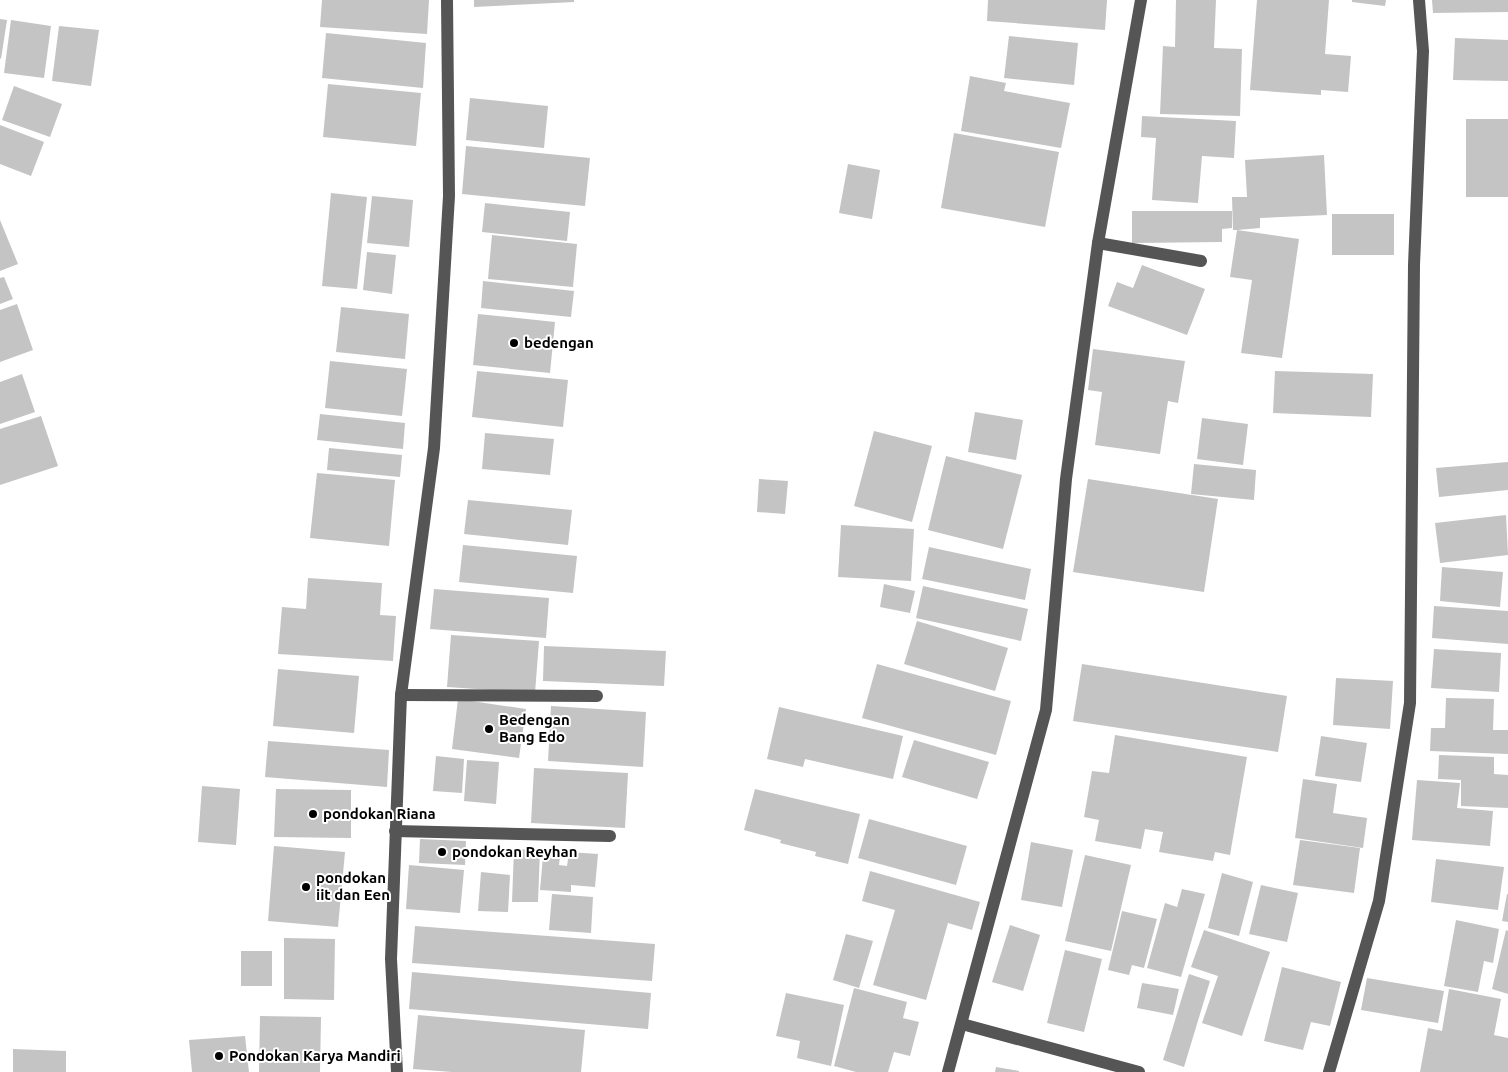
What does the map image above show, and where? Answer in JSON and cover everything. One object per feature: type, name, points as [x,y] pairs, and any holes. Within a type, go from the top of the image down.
[{"type":"street","points":[[397,1072],[391,960],[401,696],[434,448],[449,196],[447,0]]},
{"type":"street","points":[[948,1072],[1046,710],[1066,478],[1098,243],[1141,0]]},
{"type":"street","points":[[1329,1072],[1379,901],[1410,703],[1414,265],[1423,51],[1419,0]]},
{"type":"street","points":[[1098,243],[1201,261]]},
{"type":"street","points":[[401,696],[597,696]]},
{"type":"street","points":[[396,831],[610,836]]},
{"type":"street","points":[[962,1024],[1139,1072]]},
{"type":"building","points":[[322,0],[429,0],[427,34],[320,27]]},
{"type":"building","points":[[474,0],[574,0],[574,2],[474,7]]},
{"type":"building","points":[[988,0],[1107,0],[1105,30],[987,21]]},
{"type":"building","points":[[1176,0],[1216,0],[1214,48],[1242,49],[1240,116],[1160,114],[1163,46],[1175,47]]},
{"type":"building","points":[[1257,0],[1329,0],[1325,54],[1351,56],[1348,92],[1321,90],[1321,95],[1250,90]]},
{"type":"building","points":[[1352,0],[1386,0],[1385,6],[1352,2]]},
{"type":"building","points":[[1432,0],[1508,0],[1508,12],[1433,13]]},
{"type":"building","points":[[0,19],[7,20],[1,59],[0,58]]},
{"type":"building","points":[[11,20],[51,26],[44,78],[4,73]]},
{"type":"building","points":[[59,26],[99,30],[91,86],[52,81]]},
{"type":"building","points":[[326,33],[426,43],[423,88],[322,78]]},
{"type":"building","points":[[1009,36],[1078,43],[1074,85],[1004,78]]},
{"type":"building","points":[[1455,38],[1508,40],[1508,81],[1453,80]]},
{"type":"building","points":[[970,76],[1006,83],[1004,91],[1070,103],[1061,148],[961,131]]},
{"type":"building","points":[[328,84],[421,93],[416,146],[323,137]]},
{"type":"building","points":[[14,86],[62,104],[50,137],[2,120]]},
{"type":"building","points":[[470,98],[548,106],[544,148],[466,140]]},
{"type":"building","points":[[1142,116],[1236,121],[1234,158],[1202,156],[1198,203],[1152,200],[1156,138],[1141,137]]},
{"type":"building","points":[[1466,119],[1508,119],[1508,197],[1466,197]]},
{"type":"building","points":[[0,125],[44,142],[31,176],[0,164]]},
{"type":"building","points":[[954,133],[1059,152],[1045,227],[941,208]]},
{"type":"building","points":[[466,146],[590,158],[585,206],[462,194]]},
{"type":"building","points":[[1324,155],[1327,215],[1260,218],[1260,228],[1233,230],[1232,197],[1247,197],[1245,160]]},
{"type":"building","points":[[848,164],[880,170],[872,219],[839,213]]},
{"type":"building","points":[[331,193],[367,197],[357,289],[322,286]]},
{"type":"building","points":[[372,196],[413,200],[409,247],[367,243]]},
{"type":"building","points":[[485,203],[570,212],[567,241],[482,232]]},
{"type":"building","points":[[1132,211],[1232,211],[1232,228],[1222,229],[1222,242],[1132,243]]},
{"type":"building","points":[[1332,214],[1394,214],[1394,255],[1332,255]]},
{"type":"building","points":[[0,220],[18,264],[0,271]]},
{"type":"building","points":[[1237,230],[1299,239],[1282,358],[1241,353],[1252,280],[1230,277]]},
{"type":"building","points":[[492,235],[577,244],[573,287],[488,279]]},
{"type":"building","points":[[367,252],[396,255],[392,294],[363,290]]},
{"type":"building","points":[[1142,265],[1205,289],[1187,335],[1108,306],[1117,282],[1133,288]]},
{"type":"building","points":[[4,277],[13,299],[0,304],[0,278]]},
{"type":"building","points":[[483,281],[574,291],[571,317],[481,308]]},
{"type":"building","points":[[17,304],[33,350],[0,362],[0,310]]},
{"type":"building","points":[[341,307],[409,314],[405,359],[336,352]]},
{"type":"building","name":"bedengan","points":[[478,314],[555,322],[550,373],[473,365]]},
{"type":"building","points":[[1093,349],[1185,361],[1178,403],[1168,401],[1160,454],[1095,445],[1102,392],[1088,390]]},
{"type":"building","points":[[330,361],[407,369],[402,416],[325,408]]},
{"type":"building","points":[[477,371],[568,380],[563,427],[472,417]]},
{"type":"building","points":[[1275,371],[1373,374],[1371,417],[1273,413]]},
{"type":"building","points":[[22,374],[35,412],[0,424],[0,382]]},
{"type":"building","points":[[975,412],[1023,420],[1016,460],[968,452]]},
{"type":"building","points":[[320,414],[405,423],[403,449],[317,440]]},
{"type":"building","points":[[41,416],[58,466],[0,485],[0,429]]},
{"type":"building","points":[[1202,418],[1248,424],[1243,465],[1197,459]]},
{"type":"building","points":[[874,431],[932,446],[912,522],[854,506]]},
{"type":"building","points":[[485,433],[554,439],[550,475],[482,469]]},
{"type":"building","points":[[329,448],[402,455],[400,477],[327,470]]},
{"type":"building","points":[[946,456],[1022,475],[1003,549],[928,530]]},
{"type":"building","points":[[1508,462],[1508,490],[1439,497],[1436,468]]},
{"type":"building","points":[[1194,464],[1256,470],[1254,500],[1191,494]]},
{"type":"building","points":[[317,473],[395,480],[389,546],[310,538]]},
{"type":"building","points":[[759,479],[788,481],[785,514],[757,512]]},
{"type":"building","points":[[1088,479],[1218,499],[1204,592],[1073,572]]},
{"type":"building","points":[[468,500],[572,510],[568,545],[464,534]]},
{"type":"building","points":[[1506,515],[1508,555],[1440,563],[1435,523]]},
{"type":"building","points":[[841,525],[914,529],[911,581],[838,577]]},
{"type":"building","points":[[463,545],[577,556],[573,593],[459,582]]},
{"type":"building","points":[[929,547],[1031,569],[1025,600],[922,579]]},
{"type":"building","points":[[1442,567],[1503,572],[1500,607],[1440,601]]},
{"type":"building","points":[[308,578],[382,583],[380,615],[396,616],[393,661],[278,654],[282,607],[306,609]]},
{"type":"building","points":[[884,584],[915,591],[910,613],[880,607]]},
{"type":"building","points":[[923,586],[1028,609],[1021,641],[916,618]]},
{"type":"building","points":[[434,589],[549,598],[546,638],[430,629]]},
{"type":"building","points":[[1434,606],[1508,611],[1508,644],[1432,638]]},
{"type":"building","points":[[917,621],[1008,648],[995,691],[904,664]]},
{"type":"building","points":[[451,635],[539,641],[535,693],[447,687]]},
{"type":"building","points":[[544,646],[666,651],[664,686],[543,681]]},
{"type":"building","points":[[1434,649],[1501,653],[1499,692],[1431,688]]},
{"type":"building","points":[[877,664],[1011,701],[996,755],[862,718]]},
{"type":"building","points":[[1082,664],[1287,696],[1278,752],[1073,721]]},
{"type":"building","points":[[278,669],[359,676],[354,733],[273,726]]},
{"type":"building","points":[[1336,678],[1393,681],[1390,729],[1333,725]]},
{"type":"building","points":[[1446,698],[1494,699],[1493,730],[1508,730],[1508,754],[1430,751],[1431,728],[1445,728]]},
{"type":"building","name":"Bedengan Bang Edo","points":[[458,699],[526,709],[519,758],[452,749]]},
{"type":"building","points":[[551,706],[646,712],[643,767],[548,761]]},
{"type":"building","points":[[779,707],[903,736],[893,779],[805,759],[803,767],[767,759]]},
{"type":"building","points":[[1115,735],[1247,757],[1230,855],[1215,852],[1213,861],[1159,852],[1163,832],[1145,829],[1141,849],[1095,841],[1099,820],[1084,817],[1092,771],[1109,773]]},
{"type":"building","points":[[1321,736],[1367,743],[1361,782],[1315,776]]},
{"type":"building","points":[[914,740],[989,762],[977,799],[902,777]]},
{"type":"building","points":[[268,741],[389,750],[387,787],[265,777]]},
{"type":"building","points":[[1439,755],[1494,757],[1494,774],[1508,775],[1508,808],[1461,806],[1461,780],[1438,779]]},
{"type":"building","points":[[436,756],[464,759],[462,793],[433,791]]},
{"type":"building","points":[[467,760],[499,762],[496,804],[464,801]]},
{"type":"building","points":[[534,768],[628,773],[625,828],[531,823]]},
{"type":"building","points":[[1303,779],[1337,784],[1333,813],[1367,818],[1363,848],[1295,838]]},
{"type":"building","points":[[1417,780],[1460,783],[1457,808],[1493,811],[1490,846],[1412,840]]},
{"type":"building","points":[[202,786],[240,789],[236,845],[198,842]]},
{"type":"building","name":"pondokan Riana","points":[[276,789],[351,790],[351,838],[274,837]]},
{"type":"building","points":[[755,789],[860,814],[848,864],[815,856],[816,852],[780,843],[781,840],[744,830]]},
{"type":"building","points":[[869,819],[967,846],[956,885],[858,858]]},
{"type":"building","name":"pondokan Reyhan","points":[[420,839],[466,841],[465,865],[419,863]]},
{"type":"building","points":[[1300,840],[1360,848],[1354,893],[1293,885]]},
{"type":"building","points":[[1031,842],[1073,850],[1062,907],[1021,900]]},
{"type":"building","name":"pondokan iit dan Een","points":[[274,846],[345,852],[338,927],[268,921]]},
{"type":"building","points":[[514,849],[540,850],[538,902],[512,902]]},
{"type":"building","points":[[569,852],[598,854],[595,887],[571,885],[571,892],[540,890],[543,856],[560,857],[559,865],[567,866]]},
{"type":"building","points":[[1085,855],[1131,865],[1111,951],[1065,941]]},
{"type":"building","points":[[1436,859],[1504,867],[1498,910],[1431,902]]},
{"type":"building","points":[[409,865],[464,870],[460,913],[406,909]]},
{"type":"building","points":[[870,871],[980,902],[972,930],[948,923],[926,1000],[873,985],[895,910],[862,901]]},
{"type":"building","points":[[481,872],[510,875],[508,912],[478,911]]},
{"type":"building","points":[[1222,873],[1253,882],[1239,936],[1208,928]]},
{"type":"building","points":[[1261,885],[1298,893],[1287,942],[1249,934]]},
{"type":"building","points":[[1182,889],[1205,894],[1181,977],[1147,968],[1165,903],[1177,907]]},
{"type":"building","points":[[552,894],[593,897],[591,933],[549,930]]},
{"type":"building","points":[[1508,894],[1508,922],[1502,921]]},
{"type":"building","points":[[1122,911],[1157,919],[1144,968],[1132,965],[1129,975],[1108,970]]},
{"type":"building","points":[[1456,920],[1499,929],[1493,963],[1484,961],[1478,992],[1444,986]]},
{"type":"building","points":[[1010,925],[1040,935],[1023,991],[992,982]]},
{"type":"building","points":[[415,926],[655,944],[652,981],[412,963]]},
{"type":"building","points":[[1204,930],[1270,952],[1242,1036],[1202,1023],[1218,976],[1191,967]]},
{"type":"building","points":[[1506,930],[1508,931],[1508,994],[1492,989]]},
{"type":"building","points":[[846,934],[873,941],[859,988],[833,980]]},
{"type":"building","points":[[284,938],[335,939],[334,1000],[284,999]]},
{"type":"building","points":[[1065,950],[1102,959],[1084,1032],[1047,1023]]},
{"type":"building","points":[[241,951],[272,951],[272,986],[241,986]]},
{"type":"building","points":[[1282,967],[1341,982],[1330,1026],[1311,1022],[1303,1050],[1264,1041]]},
{"type":"building","points":[[412,972],[651,993],[648,1029],[409,1009]]},
{"type":"building","points":[[1189,974],[1210,981],[1184,1067],[1163,1060]]},
{"type":"building","points":[[1367,978],[1444,991],[1438,1023],[1361,1010]]},
{"type":"building","points":[[1142,983],[1179,989],[1173,1015],[1137,1008]]},
{"type":"building","points":[[854,988],[907,1002],[903,1018],[919,1022],[910,1056],[894,1052],[888,1072],[856,1072],[834,1066]]},
{"type":"building","points":[[1449,989],[1501,999],[1494,1035],[1508,1038],[1508,1072],[1420,1072],[1428,1028],[1442,1031]]},
{"type":"building","points":[[786,993],[844,1005],[831,1066],[797,1058],[800,1041],[776,1036]]},
{"type":"building","points":[[418,1015],[585,1030],[581,1072],[452,1072],[413,1069]]},
{"type":"building","points":[[260,1016],[321,1017],[320,1072],[259,1072]]},
{"type":"building","name":"Pondokan Karya Mandiri","points":[[245,1036],[249,1072],[192,1072],[189,1040]]},
{"type":"building","points":[[13,1049],[66,1051],[66,1072],[13,1072]]},
{"type":"building","points":[[996,1067],[1019,1071],[1019,1072],[995,1072]]},
{"type":"place","name":"bedengan","points":[[514,343]]},
{"type":"place","name":"Bedengan Bang Edo","points":[[489,729]]},
{"type":"place","name":"pondokan Riana","points":[[313,814]]},
{"type":"place","name":"pondokan Reyhan","points":[[442,852]]},
{"type":"place","name":"pondokan iit dan Een","points":[[306,887]]},
{"type":"place","name":"Pondokan Karya Mandiri","points":[[219,1056]]}]
